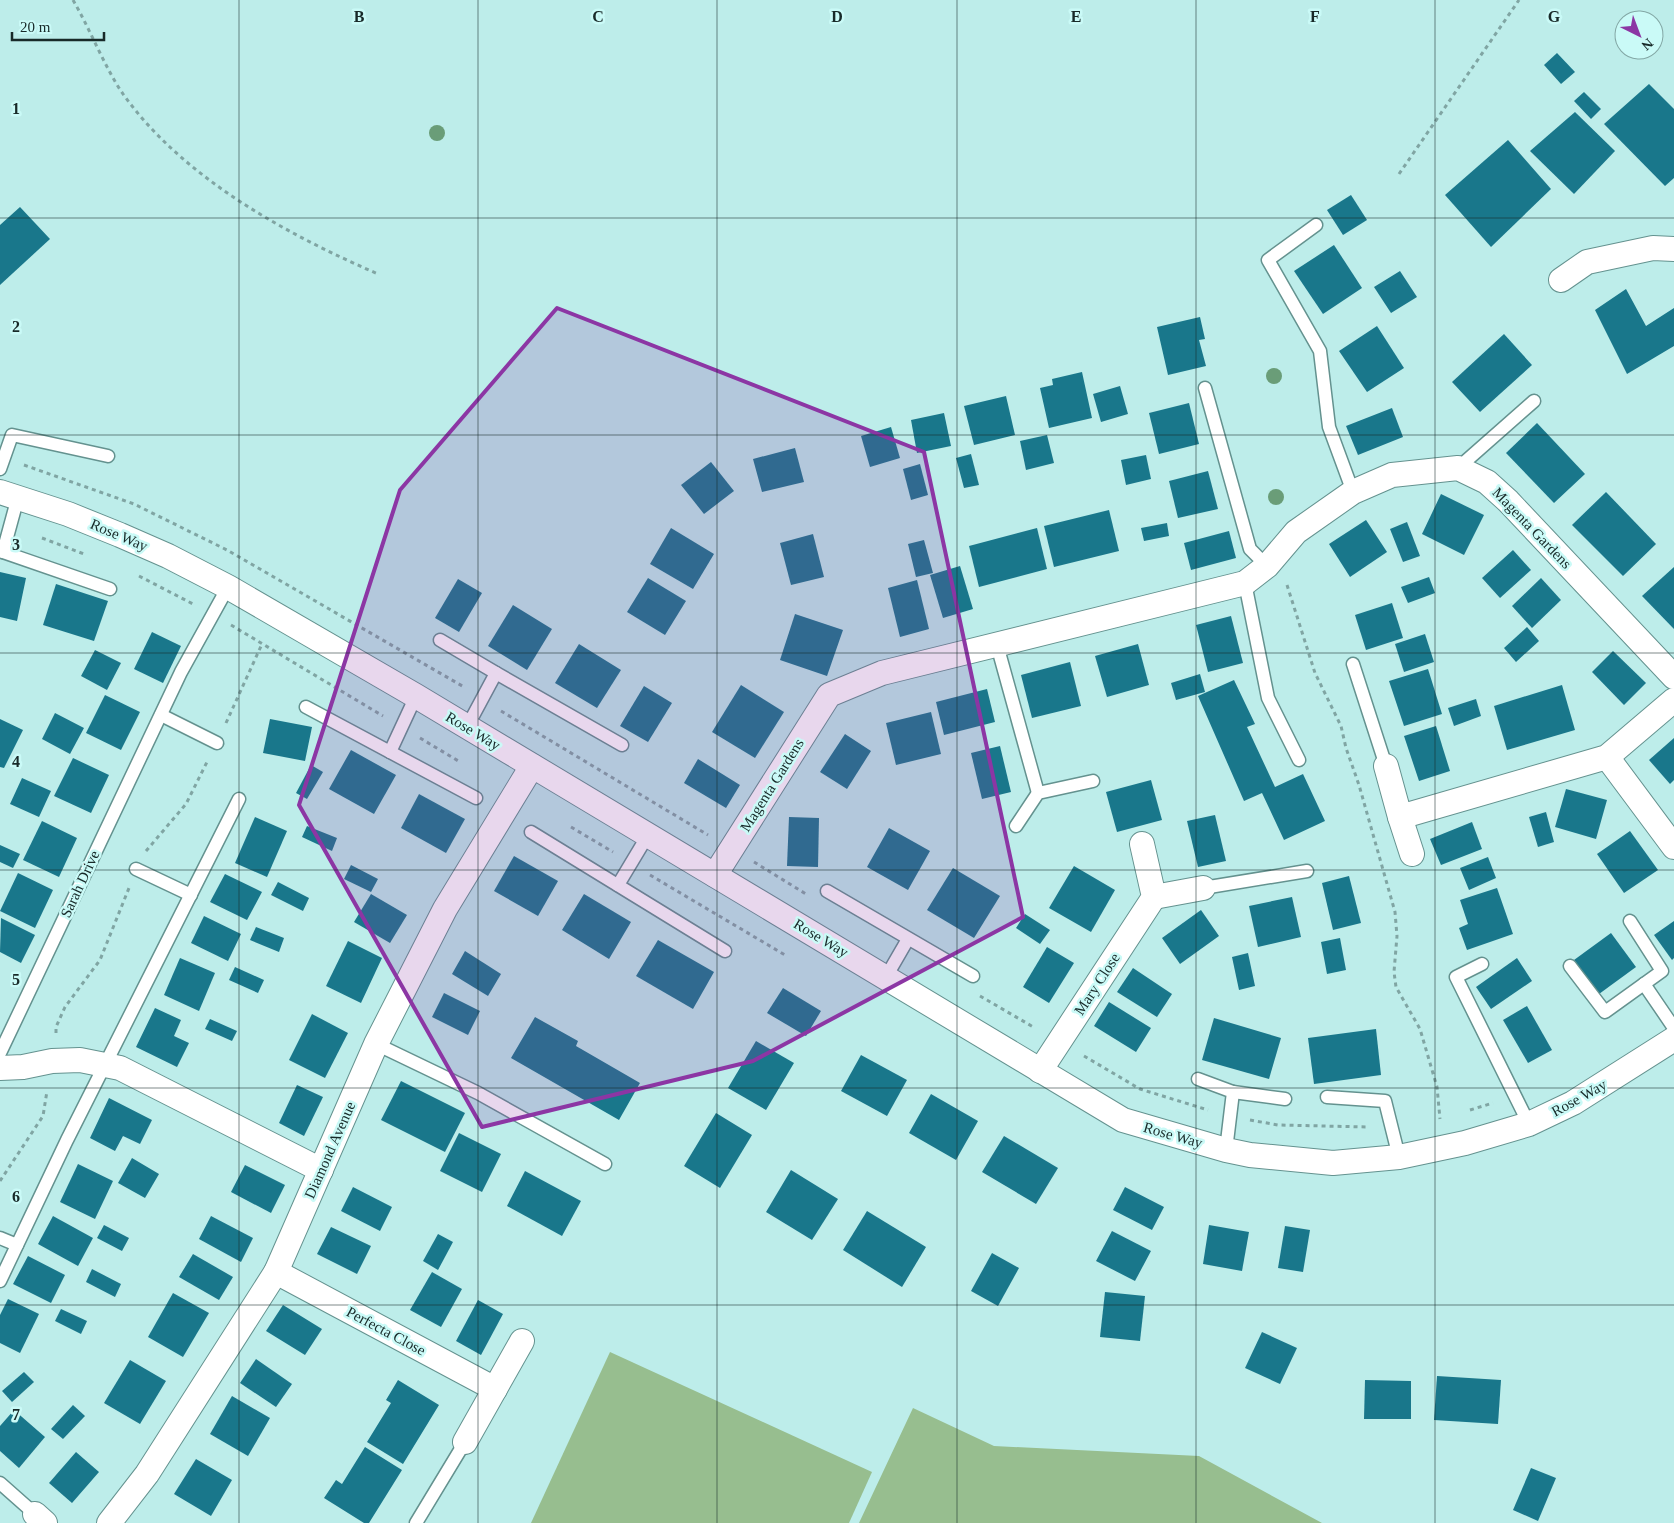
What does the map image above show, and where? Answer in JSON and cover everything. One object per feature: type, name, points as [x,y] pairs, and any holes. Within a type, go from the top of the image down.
[{"type":"street","points":[[1560,280],[1587,262],[1653,248],[1674,248]]},
{"type":"street","points":[[997,645],[1245,583],[1267,566],[1296,532],[1353,492],[1392,475],[1458,468]]},
{"type":"street","name":"Magenta Gardens","points":[[1458,468],[1487,482],[1508,501],[1674,677]]},
{"type":"street","name":"Rose Way","points":[[9,494],[68,514],[120,535],[168,556],[228,587],[416,696],[1123,1120],[1226,1150],[1333,1163],[1399,1157],[1465,1143],[1529,1124],[1573,1103],[1674,1039]]},
{"type":"street","name":"Magenta Gardens","points":[[715,875],[830,695],[882,673],[997,645]]},
{"type":"street","points":[[1400,816],[1607,757],[1674,700]]},
{"type":"street","points":[[1607,757],[1674,847]]},
{"type":"street","name":"Diamond Avenue","points":[[109,1523],[147,1474],[276,1272],[376,1044],[445,909],[532,766]]},
{"type":"street","points":[[1386,766],[1412,854]]},
{"type":"street","points":[[1142,844],[1154,897],[1203,888]]},
{"type":"street","name":"Mary Close","points":[[1040,1071],[1154,897]]},
{"type":"street","points":[[0,1068],[23,1067],[52,1061],[80,1060],[120,1068],[321,1170]]},
{"type":"street","name":"Perfecta Close","points":[[276,1272],[495,1389]]},
{"type":"street","points":[[465,1442],[522,1341]]},
{"type":"lane","points":[[1316,225],[1268,260],[1320,350],[1329,427],[1353,492]]},
{"type":"lane","points":[[1205,388],[1250,549],[1267,566]]},
{"type":"lane","points":[[1458,468],[1534,401]]},
{"type":"lane","points":[[0,469],[12,435],[108,456]]},
{"type":"lane","points":[[9,494],[2,552],[110,589]]},
{"type":"lane","points":[[1245,583],[1268,698],[1299,760]]},
{"type":"lane","name":"Sarah Drive","points":[[0,1053],[182,672],[228,587]]},
{"type":"lane","points":[[440,640],[622,745]]},
{"type":"lane","points":[[997,645],[1038,793]]},
{"type":"lane","points":[[1353,664],[1386,766]]},
{"type":"lane","points":[[467,727],[496,672]]},
{"type":"lane","points":[[390,752],[416,696]]},
{"type":"lane","points":[[306,707],[476,798]]},
{"type":"lane","points":[[161,715],[217,743]]},
{"type":"lane","points":[[1016,826],[1038,793],[1093,781]]},
{"type":"lane","points":[[0,1281],[105,1064],[239,799]]},
{"type":"lane","points":[[531,832],[725,951]]},
{"type":"lane","points":[[618,885],[648,835]]},
{"type":"lane","points":[[136,869],[191,895]]},
{"type":"lane","points":[[1203,888],[1307,871]]},
{"type":"lane","points":[[827,891],[973,976]]},
{"type":"lane","points":[[1570,966],[1605,1012],[1662,971],[1630,921]]},
{"type":"lane","points":[[886,977],[908,939]]},
{"type":"lane","points":[[1482,964],[1456,977],[1529,1124]]},
{"type":"lane","points":[[1644,984],[1674,1028]]},
{"type":"lane","points":[[376,1044],[478,1093],[604,1164]]},
{"type":"lane","points":[[1198,1079],[1233,1092],[1285,1099]]},
{"type":"lane","points":[[1226,1150],[1233,1092]]},
{"type":"lane","points":[[1327,1098],[1385,1101],[1399,1157]]},
{"type":"lane","points":[[0,1238],[17,1246]]},
{"type":"lane","points":[[416,1523],[465,1442]]},
{"type":"lane","points":[[0,1483],[40,1518]]},
{"type":"path","points":[[73,0],[123,94],[173,150],[230,197],[336,256],[378,274]]},
{"type":"path","points":[[1399,174],[1519,0]]},
{"type":"path","points":[[1267,566],[1286,582],[1314,673],[1341,726],[1395,912],[1397,936],[1394,972],[1396,987],[1420,1029],[1437,1087],[1440,1119]]},
{"type":"path","points":[[0,1181],[43,1116],[56,1043],[56,1026],[65,1007],[100,960],[136,869],[150,844],[186,804],[217,743],[262,644]]},
{"type":"highlighted area","points":[[557,308],[924,452],[1023,917],[753,1061],[482,1127],[299,805],[400,490]]},
{"type":"green space","points":[[610,1352],[872,1472],[849,1523],[531,1523]]},
{"type":"green space","points":[[913,1408],[994,1446],[1199,1456],[1322,1523],[859,1523]]},
{"type":"building","points":[[1557,53],[1575,72],[1561,84],[1544,65]]},
{"type":"building","points":[[1649,84],[1674,109],[1674,178],[1665,186],[1604,124]]},
{"type":"building","points":[[1584,92],[1601,109],[1591,119],[1574,101]]},
{"type":"building","points":[[1575,112],[1615,151],[1574,194],[1530,151]]},
{"type":"building","points":[[1508,140],[1551,189],[1491,247],[1445,195]]},
{"type":"building","points":[[1351,195],[1367,220],[1343,235],[1327,210]]},
{"type":"building","points":[[20,207],[50,239],[0,285],[0,225]]},
{"type":"building","points":[[1334,245],[1362,288],[1323,314],[1294,271]]},
{"type":"building","points":[[1400,271],[1417,297],[1391,313],[1374,287]]},
{"type":"building","points":[[1626,289],[1646,326],[1674,308],[1674,346],[1627,374],[1595,310]]},
{"type":"building","points":[[1200,317],[1205,339],[1199,340],[1206,366],[1168,375],[1157,327]]},
{"type":"building","points":[[1377,326],[1404,368],[1367,392],[1339,351]]},
{"type":"building","points":[[1504,334],[1532,365],[1480,412],[1452,382]]},
{"type":"building","points":[[1082,372],[1092,418],[1049,428],[1040,388],[1053,385],[1052,379]]},
{"type":"building","points":[[1120,386],[1128,414],[1101,422],[1093,394]]},
{"type":"building","points":[[1006,396],[1015,435],[974,445],[964,406]]},
{"type":"building","points":[[1189,403],[1199,444],[1159,454],[1149,413]]},
{"type":"building","points":[[1392,408],[1403,437],[1358,455],[1346,426]]},
{"type":"building","points":[[944,413],[951,446],[917,453],[911,420]]},
{"type":"building","points":[[1537,423],[1585,474],[1554,503],[1506,453]]},
{"type":"building","points":[[891,427],[900,458],[870,467],[861,436]]},
{"type":"building","points":[[1047,435],[1054,463],[1026,470],[1020,441]]},
{"type":"building","points":[[795,448],[804,482],[762,492],[753,459]]},
{"type":"building","points":[[971,454],[979,485],[964,488],[956,458]]},
{"type":"building","points":[[1146,455],[1151,479],[1126,485],[1121,460]]},
{"type":"building","points":[[711,462],[734,491],[704,514],[681,485]]},
{"type":"building","points":[[920,464],[928,495],[911,500],[903,469]]},
{"type":"building","points":[[1208,471],[1218,509],[1178,518],[1169,481]]},
{"type":"building","points":[[1606,492],[1656,544],[1623,576],[1572,525]]},
{"type":"building","points":[[1441,494],[1484,515],[1464,555],[1422,534]]},
{"type":"building","points":[[1109,510],[1119,551],[1054,567],[1044,526]]},
{"type":"building","points":[[1366,520],[1387,552],[1350,577],[1329,544]]},
{"type":"building","points":[[1407,522],[1420,556],[1403,562],[1390,529]]},
{"type":"building","points":[[1167,523],[1169,536],[1144,541],[1141,528]]},
{"type":"building","points":[[671,528],[714,554],[693,589],[650,564]]},
{"type":"building","points":[[1037,528],[1047,569],[979,587],[969,546]]},
{"type":"building","points":[[1229,531],[1236,558],[1191,570],[1184,543]]},
{"type":"building","points":[[813,534],[824,577],[791,585],[780,543]]},
{"type":"building","points":[[924,540],[933,573],[916,577],[908,544]]},
{"type":"building","points":[[1513,550],[1531,570],[1500,598],[1482,578]]},
{"type":"building","points":[[960,566],[973,609],[943,618],[930,575]]},
{"type":"building","points":[[1674,567],[1674,629],[1642,596]]},
{"type":"building","points":[[0,572],[26,578],[17,621],[0,617]]},
{"type":"building","points":[[1429,577],[1435,593],[1408,603],[1401,587]]},
{"type":"building","points":[[648,578],[686,601],[665,635],[627,612]]},
{"type":"building","points":[[1541,578],[1561,600],[1532,628],[1512,606]]},
{"type":"building","points":[[458,579],[482,593],[459,632],[435,618]]},
{"type":"building","points":[[917,580],[929,629],[900,637],[888,588]]},
{"type":"building","points":[[56,584],[108,601],[94,641],[43,625]]},
{"type":"building","points":[[1392,603],[1403,638],[1366,650],[1355,615]]},
{"type":"building","points":[[513,605],[552,629],[527,670],[488,646]]},
{"type":"building","points":[[795,614],[843,630],[827,676],[780,660]]},
{"type":"building","points":[[1231,616],[1243,663],[1208,672],[1196,625]]},
{"type":"building","points":[[1527,627],[1539,641],[1516,662],[1504,648]]},
{"type":"building","points":[[152,632],[181,646],[163,683],[134,669]]},
{"type":"building","points":[[1425,634],[1434,662],[1404,672],[1395,644]]},
{"type":"building","points":[[579,644],[621,670],[597,708],[555,683]]},
{"type":"building","points":[[1138,644],[1149,685],[1107,697],[1095,656]]},
{"type":"building","points":[[95,650],[121,663],[107,690],[81,676]]},
{"type":"building","points":[[1613,651],[1646,683],[1624,705],[1592,672]]},
{"type":"building","points":[[1070,662],[1081,706],[1032,718],[1021,675]]},
{"type":"building","points":[[1428,669],[1442,714],[1404,726],[1389,681]]},
{"type":"building","points":[[1200,674],[1205,692],[1176,700],[1171,683]]},
{"type":"building","points":[[1234,680],[1255,724],[1247,727],[1275,787],[1303,774],[1325,821],[1284,840],[1262,793],[1244,801],[1198,696]]},
{"type":"building","points":[[741,685],[784,712],[755,758],[712,732]]},
{"type":"building","points":[[1562,685],[1575,730],[1507,750],[1494,706]]},
{"type":"building","points":[[644,686],[672,703],[648,742],[620,726]]},
{"type":"building","points":[[987,689],[995,722],[944,735],[936,702]]},
{"type":"building","points":[[105,695],[140,712],[121,750],[86,733]]},
{"type":"building","points":[[1476,699],[1481,716],[1454,726],[1448,708]]},
{"type":"building","points":[[931,712],[941,754],[896,765],[886,723]]},
{"type":"building","points":[[55,713],[84,728],[70,754],[42,739]]},
{"type":"building","points":[[0,719],[23,730],[4,768],[0,767]]},
{"type":"building","points":[[270,719],[312,727],[305,761],[263,753]]},
{"type":"building","points":[[1436,726],[1450,771],[1419,781],[1404,736]]},
{"type":"building","points":[[845,734],[871,751],[847,789],[820,772]]},
{"type":"building","points":[[1674,738],[1674,780],[1670,784],[1649,760]]},
{"type":"building","points":[[1000,746],[1011,792],[982,799],[971,753]]},
{"type":"building","points":[[351,750],[396,775],[374,814],[329,789]]},
{"type":"building","points":[[73,758],[109,775],[91,813],[54,796]]},
{"type":"building","points":[[698,759],[740,785],[726,808],[684,783]]},
{"type":"building","points":[[311,765],[323,772],[307,799],[296,793]]},
{"type":"building","points":[[22,778],[51,791],[39,817],[10,804]]},
{"type":"building","points":[[1151,780],[1162,820],[1117,832],[1106,792]]},
{"type":"building","points":[[1566,789],[1607,800],[1596,839],[1555,827]]},
{"type":"building","points":[[419,794],[465,819],[446,853],[401,828]]},
{"type":"building","points":[[1546,812],[1554,842],[1538,847],[1529,817]]},
{"type":"building","points":[[1215,815],[1226,861],[1198,867],[1187,821]]},
{"type":"building","points":[[255,817],[287,831],[267,877],[235,863]]},
{"type":"building","points":[[789,817],[819,818],[818,867],[787,866]]},
{"type":"building","points":[[42,821],[77,838],[59,877],[23,860]]},
{"type":"building","points":[[1472,822],[1482,849],[1441,865],[1430,839]]},
{"type":"building","points":[[307,826],[337,838],[332,851],[302,837]]},
{"type":"building","points":[[889,828],[930,851],[908,890],[867,867]]},
{"type":"building","points":[[1630,831],[1658,870],[1624,893],[1597,854]]},
{"type":"building","points":[[0,845],[20,854],[13,868],[0,862]]},
{"type":"building","points":[[514,856],[558,881],[538,916],[494,891]]},
{"type":"building","points":[[1488,857],[1496,878],[1469,890],[1460,868]]},
{"type":"building","points":[[351,865],[378,879],[371,892],[344,879]]},
{"type":"building","points":[[1074,866],[1115,890],[1091,932],[1049,908]]},
{"type":"building","points":[[953,868],[1000,896],[974,938],[927,910]]},
{"type":"building","points":[[18,873],[53,890],[35,928],[0,911]]},
{"type":"building","points":[[225,874],[262,892],[247,920],[210,902]]},
{"type":"building","points":[[1349,876],[1361,923],[1333,930],[1322,883]]},
{"type":"building","points":[[278,882],[309,898],[303,911],[271,895]]},
{"type":"building","points":[[1497,888],[1513,934],[1467,950],[1459,928],[1468,924],[1460,900]]},
{"type":"building","points":[[371,894],[407,915],[390,943],[354,922]]},
{"type":"building","points":[[584,894],[631,922],[609,959],[562,930]]},
{"type":"building","points":[[1292,897],[1301,937],[1258,947],[1249,906]]},
{"type":"building","points":[[1201,910],[1219,936],[1180,964],[1162,938]]},
{"type":"building","points":[[1025,914],[1050,930],[1040,944],[1016,928]]},
{"type":"building","points":[[204,916],[241,934],[228,961],[191,943]]},
{"type":"building","points":[[1,918],[35,935],[21,963],[0,952]]},
{"type":"building","points":[[1674,921],[1674,958],[1672,960],[1654,935]]},
{"type":"building","points":[[256,927],[284,938],[279,952],[250,940]]},
{"type":"building","points":[[1611,933],[1636,967],[1599,994],[1574,960]]},
{"type":"building","points":[[1340,938],[1346,970],[1327,974],[1321,942]]},
{"type":"building","points":[[658,940],[714,972],[693,1009],[636,976]]},
{"type":"building","points":[[348,941],[382,958],[361,1003],[326,986]]},
{"type":"building","points":[[1047,947],[1074,963],[1049,1003],[1023,987]]},
{"type":"building","points":[[465,951],[501,974],[488,996],[452,974]]},
{"type":"building","points":[[1248,953],[1255,986],[1239,990],[1232,957]]},
{"type":"building","points":[[180,958],[215,973],[199,1011],[164,995]]},
{"type":"building","points":[[1517,958],[1532,981],[1491,1009],[1476,987]]},
{"type":"building","points":[[235,967],[264,980],[258,993],[229,980]]},
{"type":"building","points":[[1133,968],[1172,994],[1157,1017],[1117,992]]},
{"type":"building","points":[[783,988],[821,1011],[806,1036],[767,1013]]},
{"type":"building","points":[[444,993],[480,1011],[468,1035],[432,1017]]},
{"type":"building","points":[[1109,1002],[1151,1028],[1136,1052],[1094,1026]]},
{"type":"building","points":[[1527,1006],[1552,1050],[1528,1063],[1503,1020]]},
{"type":"building","points":[[155,1008],[181,1020],[174,1036],[189,1043],[177,1067],[136,1047]]},
{"type":"building","points":[[312,1014],[348,1033],[325,1078],[289,1060]]},
{"type":"building","points":[[535,1017],[578,1041],[576,1046],[640,1083],[619,1120],[511,1058]]},
{"type":"building","points":[[1214,1018],[1281,1038],[1269,1079],[1202,1060]]},
{"type":"building","points":[[210,1019],[237,1031],[232,1041],[205,1029]]},
{"type":"building","points":[[1376,1029],[1381,1075],[1314,1084],[1308,1038]]},
{"type":"building","points":[[756,1041],[794,1063],[766,1110],[728,1088]]},
{"type":"building","points":[[861,1055],[907,1080],[887,1116],[841,1091]]},
{"type":"building","points":[[401,1081],[465,1113],[445,1152],[381,1120]]},
{"type":"building","points":[[297,1085],[323,1097],[304,1136],[279,1123]]},
{"type":"building","points":[[931,1094],[978,1121],[956,1160],[909,1133]]},
{"type":"building","points":[[109,1098],[152,1120],[140,1144],[123,1136],[115,1151],[90,1138]]},
{"type":"building","points":[[716,1113],[752,1135],[720,1188],[684,1166]]},
{"type":"building","points":[[459,1133],[501,1154],[482,1192],[440,1171]]},
{"type":"building","points":[[1004,1136],[1058,1168],[1036,1204],[982,1172]]},
{"type":"building","points":[[132,1158],[159,1174],[145,1198],[118,1183]]},
{"type":"building","points":[[78,1164],[113,1181],[95,1219],[60,1202]]},
{"type":"building","points":[[245,1165],[285,1185],[271,1213],[231,1192]]},
{"type":"building","points":[[791,1170],[838,1199],[812,1240],[766,1212]]},
{"type":"building","points":[[525,1171],[581,1201],[562,1236],[507,1206]]},
{"type":"building","points":[[353,1187],[392,1207],[380,1231],[341,1211]]},
{"type":"building","points":[[1125,1187],[1164,1207],[1152,1230],[1113,1210]]},
{"type":"building","points":[[867,1211],[926,1247],[902,1287],[843,1250]]},
{"type":"building","points":[[53,1216],[93,1238],[78,1266],[38,1244]]},
{"type":"building","points":[[211,1216],[253,1238],[241,1262],[199,1239]]},
{"type":"building","points":[[104,1225],[129,1238],[122,1251],[97,1238]]},
{"type":"building","points":[[1209,1225],[1249,1232],[1242,1271],[1203,1264]]},
{"type":"building","points":[[1285,1226],[1310,1230],[1303,1272],[1278,1268]]},
{"type":"building","points":[[331,1227],[371,1246],[357,1274],[317,1254]]},
{"type":"building","points":[[1112,1231],[1151,1251],[1135,1281],[1096,1261]]},
{"type":"building","points":[[438,1234],[453,1242],[438,1270],[423,1261]]},
{"type":"building","points":[[992,1253],[1019,1268],[998,1306],[971,1291]]},
{"type":"building","points":[[193,1254],[233,1277],[219,1300],[179,1277]]},
{"type":"building","points":[[28,1256],[65,1275],[51,1303],[13,1284]]},
{"type":"building","points":[[92,1269],[121,1284],[115,1297],[86,1282]]},
{"type":"building","points":[[432,1272],[462,1289],[441,1327],[410,1310]]},
{"type":"building","points":[[1105,1292],[1145,1296],[1140,1341],[1100,1337]]},
{"type":"building","points":[[173,1293],[209,1313],[183,1357],[148,1337]]},
{"type":"building","points":[[8,1299],[39,1314],[20,1353],[0,1343],[0,1315]]},
{"type":"building","points":[[478,1300],[503,1314],[481,1355],[456,1341]]},
{"type":"building","points":[[283,1305],[322,1329],[305,1355],[266,1331]]},
{"type":"building","points":[[61,1309],[87,1321],[81,1334],[55,1321]]},
{"type":"building","points":[[1262,1332],[1297,1348],[1280,1384],[1245,1368]]},
{"type":"building","points":[[256,1359],[292,1384],[276,1407],[240,1383]]},
{"type":"building","points":[[130,1360],[166,1381],[140,1424],[104,1403]]},
{"type":"building","points":[[24,1372],[34,1382],[12,1402],[2,1391]]},
{"type":"building","points":[[1437,1376],[1501,1380],[1498,1424],[1434,1420]]},
{"type":"building","points":[[398,1380],[439,1405],[403,1464],[367,1442],[391,1403],[386,1400]]},
{"type":"building","points":[[1365,1380],[1411,1381],[1411,1419],[1364,1419]]},
{"type":"building","points":[[232,1396],[270,1418],[248,1456],[210,1434]]},
{"type":"building","points":[[73,1405],[85,1416],[63,1439],[51,1429]]},
{"type":"building","points":[[14,1410],[45,1437],[19,1468],[0,1451],[0,1426]]},
{"type":"building","points":[[365,1447],[402,1470],[369,1523],[364,1523],[324,1498],[336,1480],[342,1484]]},
{"type":"building","points":[[76,1452],[99,1472],[72,1503],[49,1483]]},
{"type":"building","points":[[196,1459],[232,1480],[211,1516],[174,1494]]},
{"type":"building","points":[[1531,1468],[1556,1478],[1538,1521],[1513,1510]]}]
